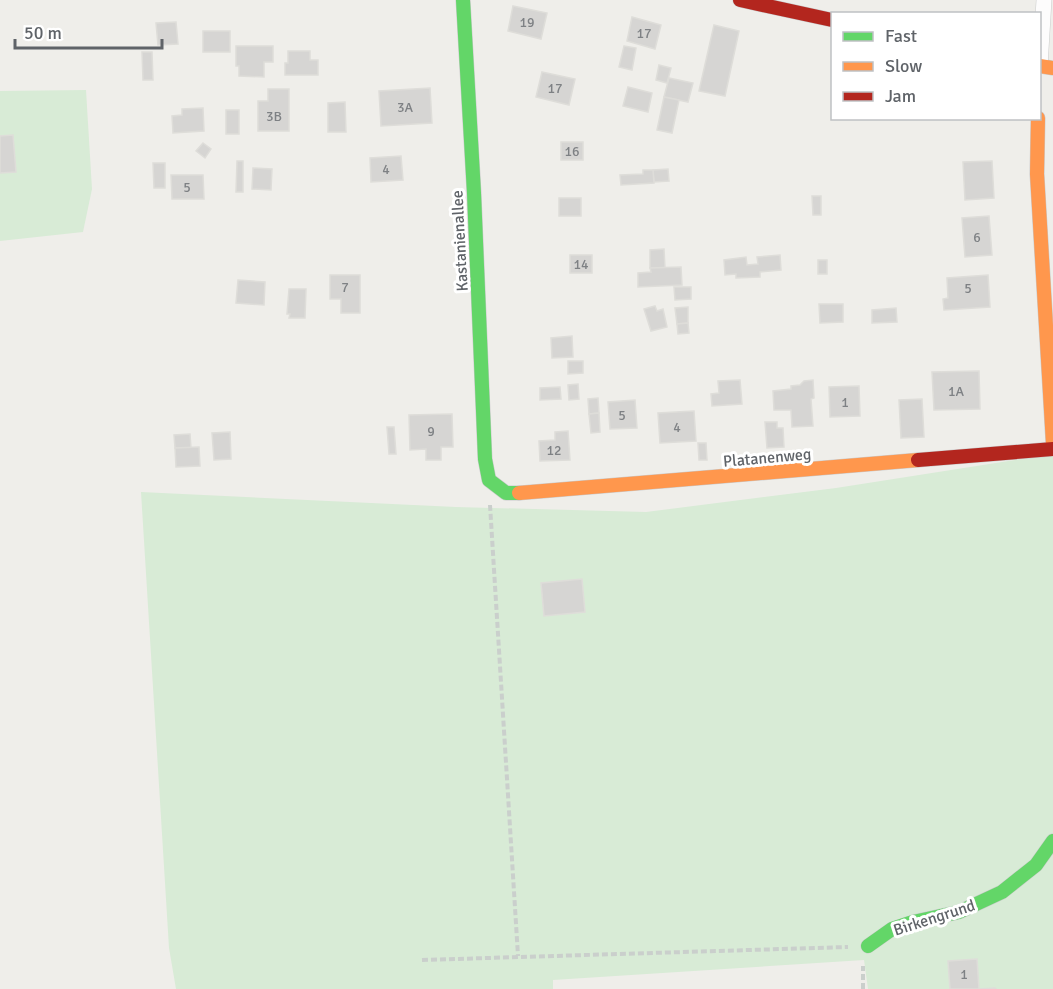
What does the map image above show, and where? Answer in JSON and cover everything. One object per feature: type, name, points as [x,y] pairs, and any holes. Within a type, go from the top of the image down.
[{"type":"street","name":"Kastanienallee","points":[[463,0],[485,459],[489,480]]},
{"type":"street","points":[[740,0],[831,20]]},
{"type":"street","points":[[1041,50],[1044,0]]},
{"type":"street","points":[[1038,120],[1037,174],[1053,444]]},
{"type":"street","name":"Platanenweg","points":[[489,480],[506,494],[531,494],[1053,449]]},
{"type":"street","name":"Birkengrund","points":[[868,946],[892,929],[959,912],[1002,892],[1036,865],[1053,841]]},
{"type":"path","points":[[489,480],[518,956]]},
{"type":"path","points":[[422,960],[868,946]]},
{"type":"green space","points":[[86,90],[92,189],[83,232],[0,241],[0,91]]},
{"type":"green space","points":[[1053,454],[1053,989],[868,989],[864,960],[553,980],[553,989],[176,989],[169,948],[141,492],[456,507],[646,512],[836,488]]},
{"type":"building","points":[[513,6],[547,13],[541,39],[508,31]]},
{"type":"building","points":[[632,17],[661,25],[655,49],[627,41]]},
{"type":"building","points":[[176,22],[178,44],[158,45],[156,23]]},
{"type":"building","points":[[714,25],[739,31],[725,96],[699,91]]},
{"type":"building","points":[[203,31],[230,31],[230,52],[203,52]]},
{"type":"building","points":[[236,46],[273,46],[273,62],[264,62],[264,77],[239,76],[239,66],[236,66]]},
{"type":"building","points":[[624,46],[636,48],[632,70],[619,67]]},
{"type":"building","points":[[288,51],[310,51],[310,60],[318,60],[318,75],[285,75]]},
{"type":"building","points":[[142,52],[152,52],[153,80],[143,80]]},
{"type":"building","points":[[659,65],[671,68],[667,83],[656,80]]},
{"type":"building","points":[[542,72],[575,79],[569,105],[536,97]]},
{"type":"building","points":[[669,78],[693,83],[688,102],[664,97]]},
{"type":"building","points":[[628,87],[652,93],[648,112],[623,106]]},
{"type":"building","points":[[430,88],[432,123],[381,126],[379,91]]},
{"type":"building","points":[[268,89],[289,89],[289,131],[258,131],[258,101],[268,101]]},
{"type":"building","points":[[664,97],[679,100],[672,133],[657,130]]},
{"type":"building","points":[[345,102],[346,132],[328,132],[328,103]]},
{"type":"building","points":[[203,108],[204,131],[173,133],[172,116],[182,115],[182,109]]},
{"type":"building","points":[[226,110],[239,110],[239,134],[226,134]]},
{"type":"building","points":[[13,135],[16,172],[0,173],[0,136]]},
{"type":"building","points":[[561,142],[583,142],[583,160],[561,160]]},
{"type":"building","points":[[203,143],[211,149],[205,158],[196,151]]},
{"type":"building","points":[[401,156],[403,180],[371,182],[370,158]]},
{"type":"building","points":[[237,161],[243,161],[243,192],[236,192]]},
{"type":"building","points":[[992,161],[994,198],[965,200],[963,162]]},
{"type":"building","points":[[153,163],[165,163],[165,188],[154,188]]},
{"type":"building","points":[[253,168],[272,169],[271,190],[252,189]]},
{"type":"building","points":[[668,169],[669,181],[654,182],[653,170]]},
{"type":"building","points":[[643,170],[653,170],[654,183],[621,185],[620,175],[643,174]]},
{"type":"building","points":[[171,175],[203,175],[204,199],[172,199]]},
{"type":"building","points":[[812,196],[821,196],[821,215],[813,215]]},
{"type":"building","points":[[559,198],[581,198],[581,216],[559,216]]},
{"type":"building","points":[[989,216],[992,255],[965,257],[962,218]]},
{"type":"building","points":[[664,249],[665,268],[650,268],[650,250]]},
{"type":"building","points":[[570,255],[592,255],[592,273],[570,273]]},
{"type":"building","points":[[780,255],[781,270],[760,272],[760,277],[736,278],[736,274],[725,275],[724,260],[746,257],[747,265],[758,264],[757,257]]},
{"type":"building","points":[[818,260],[827,260],[827,274],[818,274]]},
{"type":"building","points":[[681,267],[682,285],[638,287],[638,273],[651,272],[650,268]]},
{"type":"building","points":[[330,275],[360,275],[360,313],[341,313],[341,299],[330,299]]},
{"type":"building","points":[[988,275],[990,307],[944,310],[943,299],[948,298],[947,278]]},
{"type":"building","points":[[238,280],[265,282],[264,305],[236,303]]},
{"type":"building","points":[[674,287],[691,287],[691,299],[675,300]]},
{"type":"building","points":[[289,289],[306,289],[305,318],[289,318],[290,314],[287,314]]},
{"type":"building","points":[[819,304],[843,304],[843,322],[820,323]]},
{"type":"building","points":[[655,306],[657,311],[663,309],[667,327],[651,331],[644,309]]},
{"type":"building","points":[[688,307],[688,323],[677,324],[675,308]]},
{"type":"building","points":[[896,308],[897,322],[872,323],[872,310]]},
{"type":"building","points":[[688,323],[689,333],[678,334],[677,324]]},
{"type":"building","points":[[572,336],[573,357],[552,358],[551,338]]},
{"type":"building","points":[[568,361],[583,361],[583,373],[568,374]]},
{"type":"building","points":[[979,371],[980,409],[934,410],[932,372]]},
{"type":"building","points":[[740,380],[742,404],[712,406],[711,394],[719,393],[718,381]]},
{"type":"building","points":[[813,380],[814,398],[811,399],[813,426],[792,427],[791,410],[774,410],[773,391],[791,389],[791,386]]},
{"type":"building","points":[[578,384],[579,399],[569,400],[568,385]]},
{"type":"building","points":[[859,386],[860,416],[830,417],[829,387]]},
{"type":"building","points":[[560,387],[561,399],[540,400],[540,388]]},
{"type":"building","points":[[598,398],[599,413],[589,414],[588,399]]},
{"type":"building","points":[[922,399],[924,437],[901,438],[899,400]]},
{"type":"building","points":[[635,400],[637,428],[610,429],[608,402]]},
{"type":"building","points":[[694,411],[696,441],[660,443],[658,413]]},
{"type":"building","points":[[599,413],[600,432],[591,433],[589,414]]},
{"type":"building","points":[[452,414],[453,447],[441,447],[441,460],[426,460],[426,449],[410,450],[409,415]]},
{"type":"building","points":[[765,422],[777,422],[777,428],[783,428],[784,447],[767,448]]},
{"type":"building","points":[[387,427],[394,427],[396,454],[389,454]]},
{"type":"building","points":[[568,431],[570,460],[540,461],[539,441],[555,440],[555,432]]},
{"type":"building","points":[[230,432],[231,459],[214,460],[212,433]]},
{"type":"building","points":[[190,434],[191,448],[175,448],[174,435]]},
{"type":"building","points":[[698,443],[706,443],[707,460],[699,460]]},
{"type":"building","points":[[199,447],[200,466],[176,467],[175,448]]},
{"type":"building","points":[[582,579],[585,612],[544,616],[541,583]]},
{"type":"building","points":[[977,959],[979,989],[950,989],[948,961]]},
{"type":"traffic: fast","points":[[463,0],[485,459],[489,480],[506,493],[519,493]]},
{"type":"traffic: fast","points":[[868,946],[892,929],[959,912],[1002,892],[1036,865],[1053,841]]},
{"type":"traffic: slow","points":[[1041,66],[1053,68]]},
{"type":"traffic: slow","points":[[1038,120],[1037,174],[1053,444]]},
{"type":"traffic: slow","points":[[519,493],[918,460]]},
{"type":"traffic: jam","points":[[740,0],[831,20]]},
{"type":"traffic: jam","points":[[918,460],[1053,449]]}]
